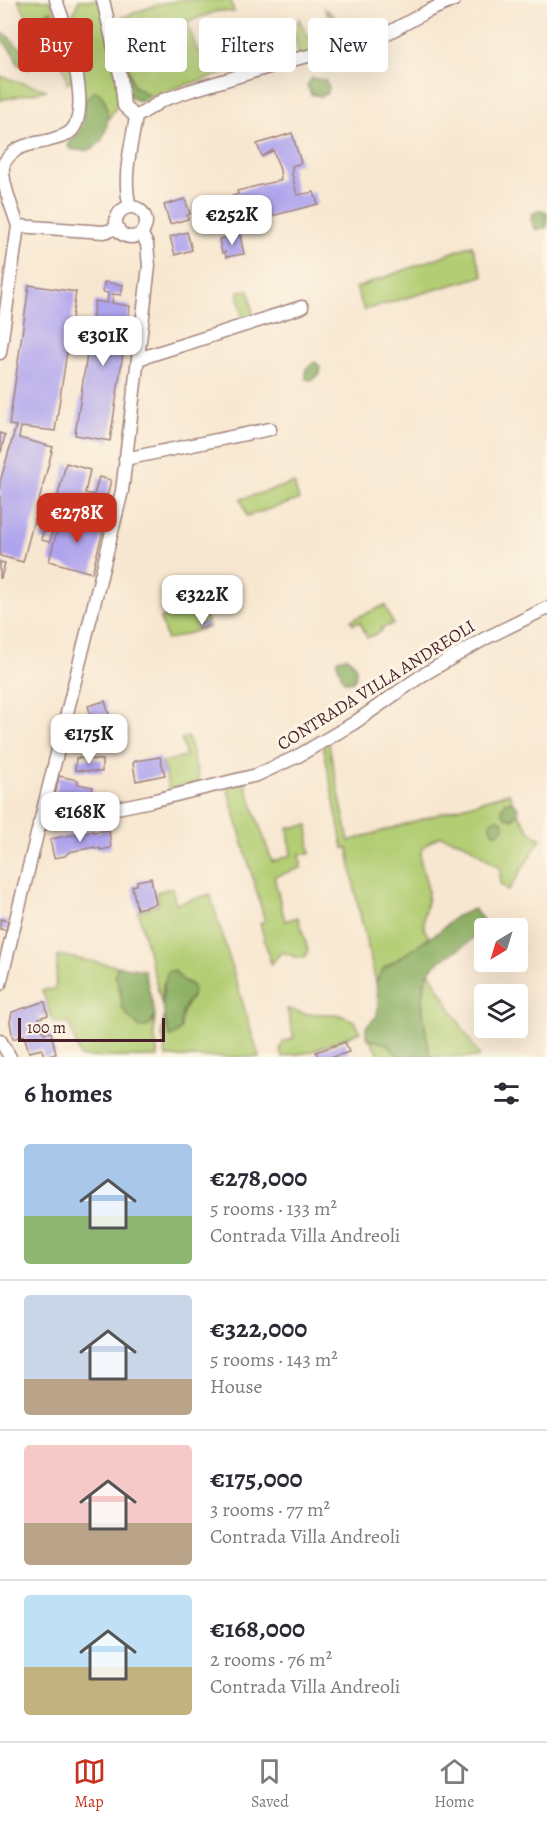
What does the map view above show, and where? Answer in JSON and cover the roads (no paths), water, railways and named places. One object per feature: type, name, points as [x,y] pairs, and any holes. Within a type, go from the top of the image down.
[{"type":"street","points":[[0,353],[18,226],[7,193],[3,167],[6,160],[23,147],[66,135],[72,130],[80,114],[73,55],[56,0]]},
{"type":"street","points":[[104,0],[121,78],[124,106],[136,117]]},
{"type":"street","points":[[130,207],[126,193],[129,155],[136,117],[163,100],[189,91],[292,60],[377,39],[428,11],[454,0]]},
{"type":"street","points":[[130,207],[140,210],[145,218],[145,227],[135,236],[126,236],[118,228],[116,222],[119,213],[130,207]]},
{"type":"street","points":[[18,226],[104,231],[118,228]]},
{"type":"street","points":[[0,984],[122,491],[149,266],[147,244],[141,233]]},
{"type":"street","points":[[138,358],[302,307]]},
{"type":"street","points":[[125,459],[270,429]]},
{"type":"street","name":"CONTRADA VILLA ANDREOLI","points":[[39,824],[151,801],[256,775],[298,756],[354,723],[421,676],[486,638],[547,608]]},
{"type":"street","points":[[0,1040],[10,1057]]}]
